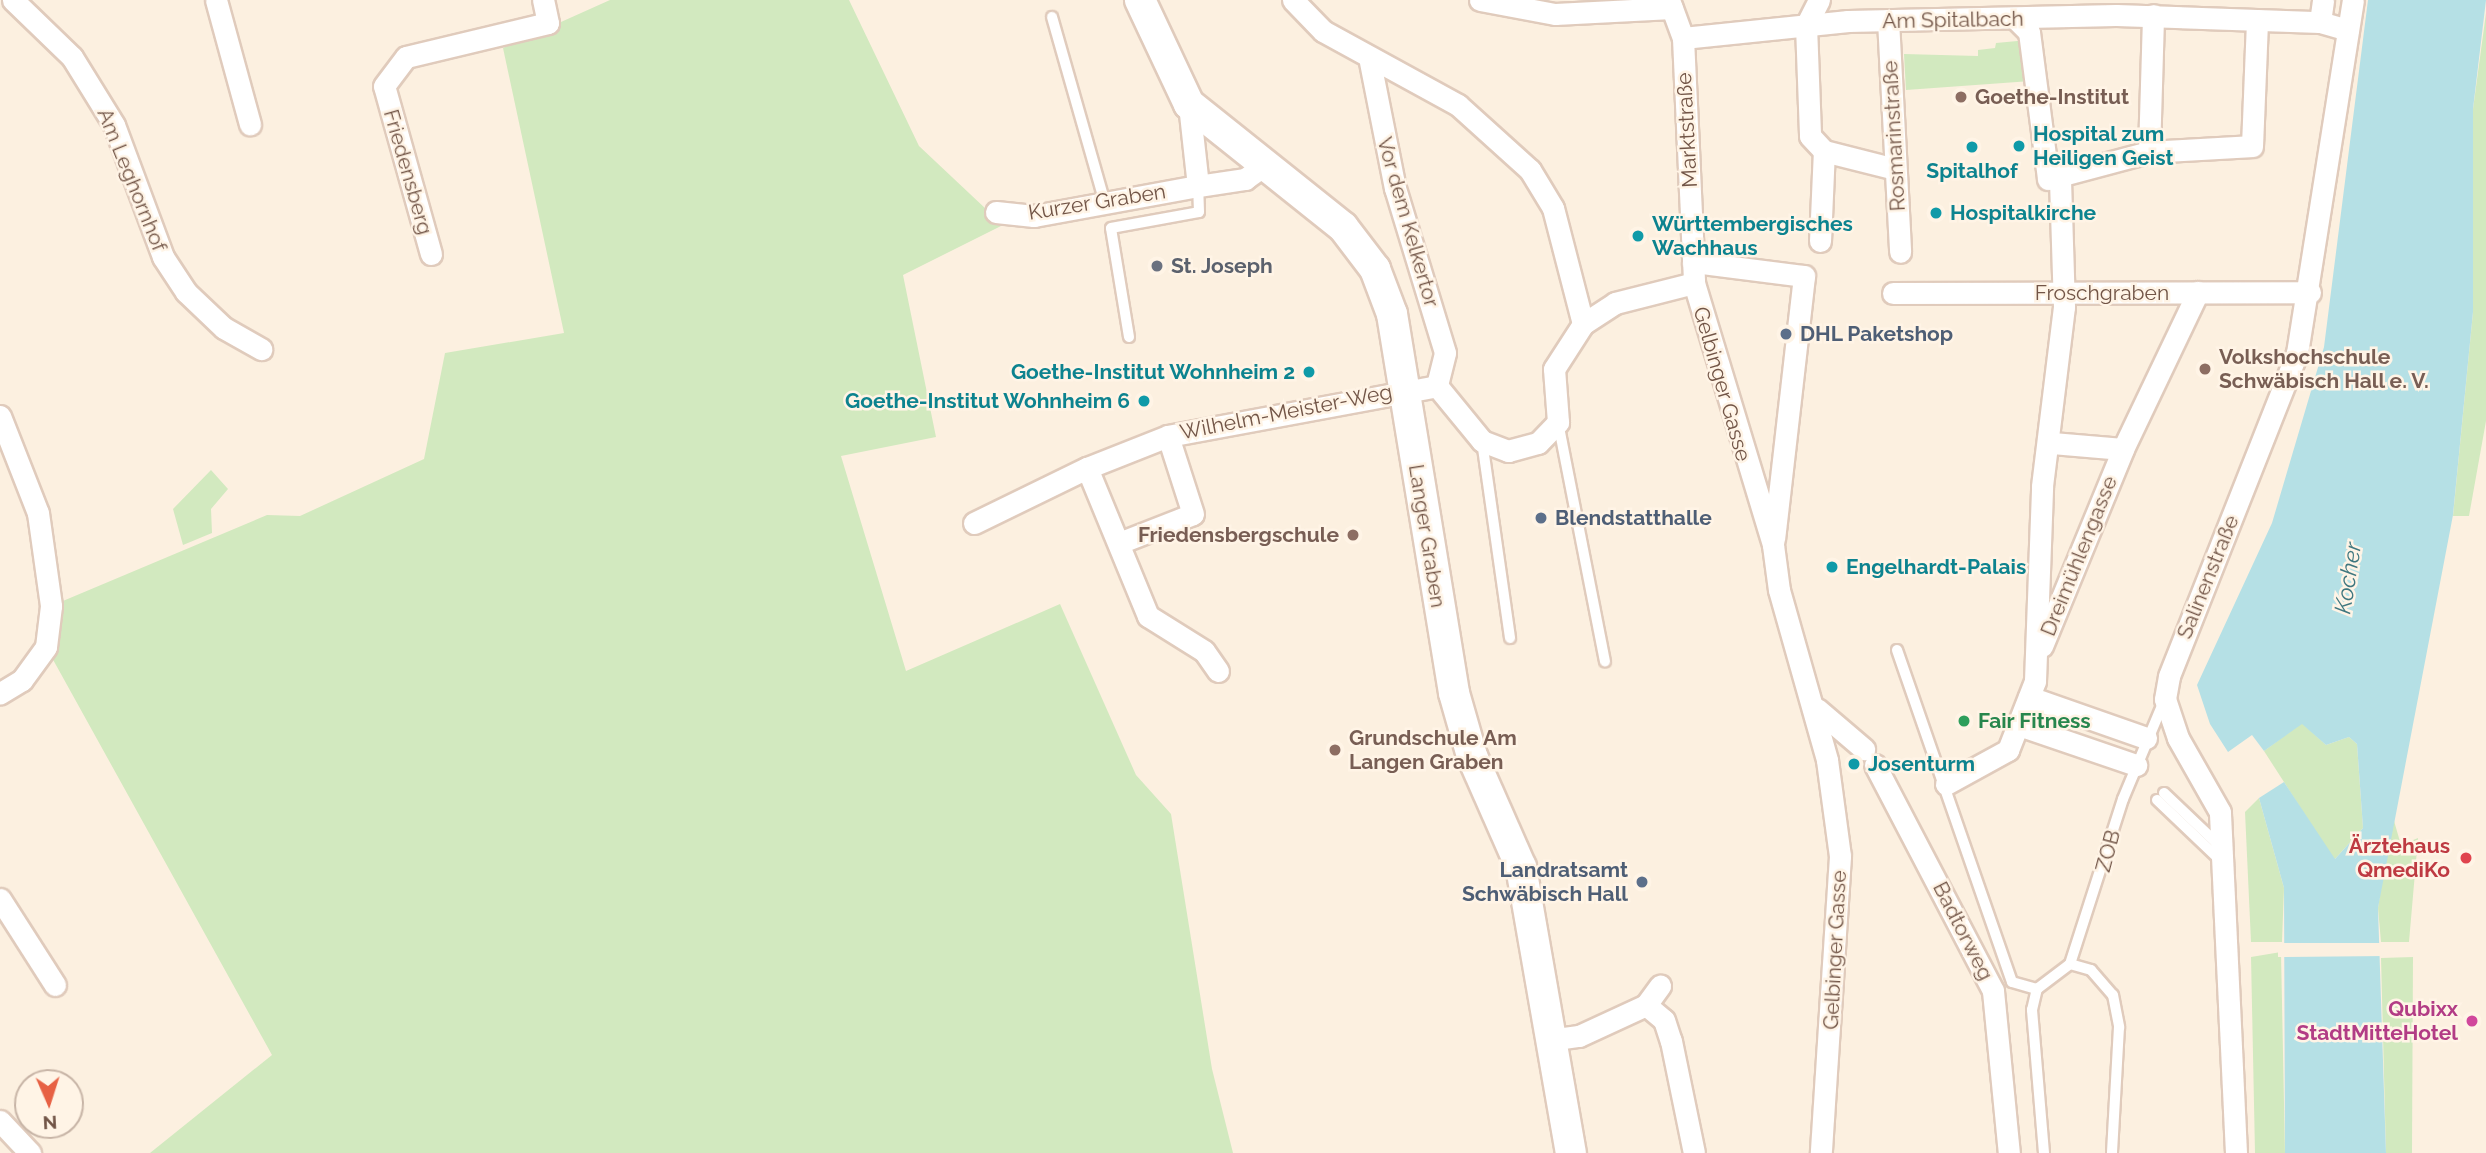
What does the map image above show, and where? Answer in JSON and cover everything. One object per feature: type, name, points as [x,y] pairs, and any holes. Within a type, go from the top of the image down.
[{"type":"main road","name":"Langer Graben","points":[[1140,0],[1189,104],[1343,227],[1375,269],[1392,314],[1461,723],[1521,867],[1549,1040],[1571,1153]]},
{"type":"street","name":"Am Leghornhof","points":[[13,0],[72,57],[114,125],[163,257],[186,292],[224,328],[261,349]]},
{"type":"street","points":[[216,0],[250,124]]},
{"type":"street","name":"Friedensberg","points":[[432,254],[384,86],[407,57],[548,23],[542,0]]},
{"type":"street","points":[[1293,0],[1324,32],[1458,105],[1530,170],[1553,208],[1583,324]]},
{"type":"street","points":[[1480,0],[1555,14],[1671,4]]},
{"type":"street","points":[[1819,0],[1806,25],[1810,136],[1824,150],[1895,169]]},
{"type":"street","points":[[2320,22],[2323,0]]},
{"type":"street","name":"Salinenstraße","points":[[2165,699],[2297,353],[2310,292],[2329,117],[2353,0]]},
{"type":"street","name":"Marktstraße","points":[[1671,4],[1683,38],[1694,272]]},
{"type":"street","name":"Am Spitalbach","points":[[1683,38],[1806,25],[2015,10],[2116,7],[2153,15],[2233,10],[2257,20],[2320,22],[2348,30]]},
{"type":"street","points":[[2015,10],[2029,32],[2048,179],[2149,152],[2252,146],[2257,20]]},
{"type":"street","points":[[2149,152],[2153,15]]},
{"type":"street","name":"Rosmarinstraße","points":[[1888,20],[1900,252]]},
{"type":"street","name":"Vor dem Kelkertor","points":[[1369,57],[1395,188],[1446,353],[1437,386]]},
{"type":"street","points":[[1189,104],[1198,186]]},
{"type":"street","points":[[1820,241],[1824,150]]},
{"type":"street","name":"Kurzer Graben","points":[[996,212],[1034,216],[1104,199],[1245,180],[1265,165]]},
{"type":"street","name":"Dreimühlengasse","points":[[2038,658],[2042,486],[2052,443],[2063,293],[2060,177]]},
{"type":"street","name":"Gelbinger Gasse","points":[[1773,545],[1804,276],[1765,270],[1694,272],[1773,545],[1779,590],[1817,709],[1840,856],[1821,1153]]},
{"type":"street","points":[[1437,386],[1482,440],[1508,451],[1538,443],[1558,422],[1554,369],[1583,324],[1615,303],[1694,272]]},
{"type":"street","name":"Dreimühlengasse","points":[[2038,658],[2123,449],[2198,292]]},
{"type":"street","name":"Froschgraben","points":[[1893,293],[2310,292]]},
{"type":"street","name":"Wilhelm-Meister-Weg","points":[[974,523],[1087,468],[1168,436],[1404,388],[1437,386]]},
{"type":"street","points":[[0,416],[38,513],[51,606],[46,647],[22,680],[0,693]]},
{"type":"street","name":"Wilhelm-Meister-Weg","points":[[1119,543],[1194,514],[1168,436]]},
{"type":"street","name":"Dreimühlengasse","points":[[2052,443],[2123,449]]},
{"type":"street","points":[[1087,468],[1147,616],[1203,651],[1218,671]]},
{"type":"street","points":[[1946,784],[2008,750],[2029,697],[2038,658]]},
{"type":"street","points":[[2029,697],[2146,738]]},
{"type":"street","points":[[2165,699],[2178,738],[2213,794],[2224,857],[2236,1153]]},
{"type":"street","name":"Badtorweg","points":[[1817,709],[1870,757],[2003,986],[2009,1153]]},
{"type":"street","points":[[2019,725],[2136,765]]},
{"type":"street","points":[[0,899],[55,985]]},
{"type":"street","points":[[1549,1040],[1579,1036],[1646,1005],[1660,986]]},
{"type":"street","points":[[1646,1005],[1664,1020],[1671,1041],[1695,1153]]},
{"type":"street","points":[[0,1121],[30,1153]]},
{"type":"lane","points":[[1052,17],[1104,199]]},
{"type":"lane","points":[[1129,337],[1111,229],[1199,212],[1198,186]]},
{"type":"lane","points":[[1558,422],[1605,661]]},
{"type":"lane","points":[[1482,440],[1510,638]]},
{"type":"lane","points":[[1898,650],[1946,784],[2003,986],[2037,989]]},
{"type":"lane","name":"ZOB","points":[[2070,964],[2136,765],[2165,699]]},
{"type":"lane","points":[[2224,857],[2160,797],[2224,857]]},
{"type":"lane","points":[[2043,1153],[2032,1010],[2037,989],[2070,964],[2091,970],[2113,995],[2119,1027],[2112,1153]]},
{"type":"green space","points":[[610,0],[849,0],[919,146],[1003,225],[903,275],[936,437],[841,456],[906,671],[1060,604],[1136,775],[1171,814],[1212,1069],[1233,1153],[150,1153],[272,1055],[46,647],[51,606],[267,515],[300,516],[424,459],[445,353],[564,333],[503,48]]},
{"type":"green space","points":[[2486,13],[2486,421],[2469,516],[2453,516],[2473,312],[2473,109]]},
{"type":"green space","points":[[2028,40],[2031,81],[1906,90],[1904,54],[1978,56],[1978,50],[1995,48],[1996,43]]},
{"type":"green space","points":[[211,470],[228,489],[211,509],[212,533],[183,545],[173,509]]},
{"type":"green space","points":[[2302,723],[2326,745],[2349,737],[2357,744],[2363,828],[2334,860],[2264,751]]},
{"type":"green space","points":[[2259,798],[2284,888],[2282,942],[2251,942],[2245,812]]},
{"type":"green space","points":[[2392,814],[2401,845],[2418,838],[2409,942],[2381,942],[2378,908]]},
{"type":"green space","points":[[2281,952],[2285,1153],[2255,1153],[2251,957]]},
{"type":"green space","points":[[2413,957],[2412,1153],[2386,1153],[2381,958]]},
{"type":"water","name":"Kocher","points":[[2368,0],[2486,0],[2473,109],[2473,312],[2453,515],[2378,908],[2386,1153],[2285,1153],[2284,888],[2259,798],[2284,782],[2335,859],[2363,828],[2357,744],[2349,737],[2326,745],[2302,724],[2264,751],[2252,735],[2228,752],[2210,724],[2197,685],[2272,523],[2324,347]]},
{"type":"pier","points":[[2278,943],[2384,943],[2385,956],[2278,957]]},
{"type":"place","name":"Goethe-Institut","points":[[1961,97]]},
{"type":"place","name":"Hospital zum Heiligen Geist","points":[[2019,146]]},
{"type":"place","name":"Spitalhof","points":[[1972,147]]},
{"type":"place","name":"Hospitalkirche","points":[[1936,213]]},
{"type":"place","name":"Württembergisches Wachhaus","points":[[1638,236]]},
{"type":"place","name":"St. Joseph","points":[[1157,266]]},
{"type":"place","name":"DHL Paketshop","points":[[1786,334]]},
{"type":"place","name":"Volkshochschule Schwäbisch Hall e. V.","points":[[2205,369]]},
{"type":"place","name":"Goethe-Institut Wohnheim 2","points":[[1309,372]]},
{"type":"place","name":"Goethe-Institut Wohnheim 6","points":[[1144,401]]},
{"type":"place","name":"Blendstatthalle","points":[[1541,518]]},
{"type":"place","name":"Friedensbergschule","points":[[1353,535]]},
{"type":"place","name":"Engelhardt-Palais","points":[[1832,567]]},
{"type":"place","name":"Fair Fitness","points":[[1964,721]]},
{"type":"place","name":"Grundschule Am Langen Graben","points":[[1335,750]]},
{"type":"place","name":"Josenturm","points":[[1854,764]]},
{"type":"place","name":"Ärztehaus QmediKo","points":[[2466,858]]},
{"type":"place","name":"Landratsamt Schwäbisch Hall","points":[[1642,882]]},
{"type":"place","name":"Qubixx StadtMitteHotel","points":[[2472,1021]]}]
